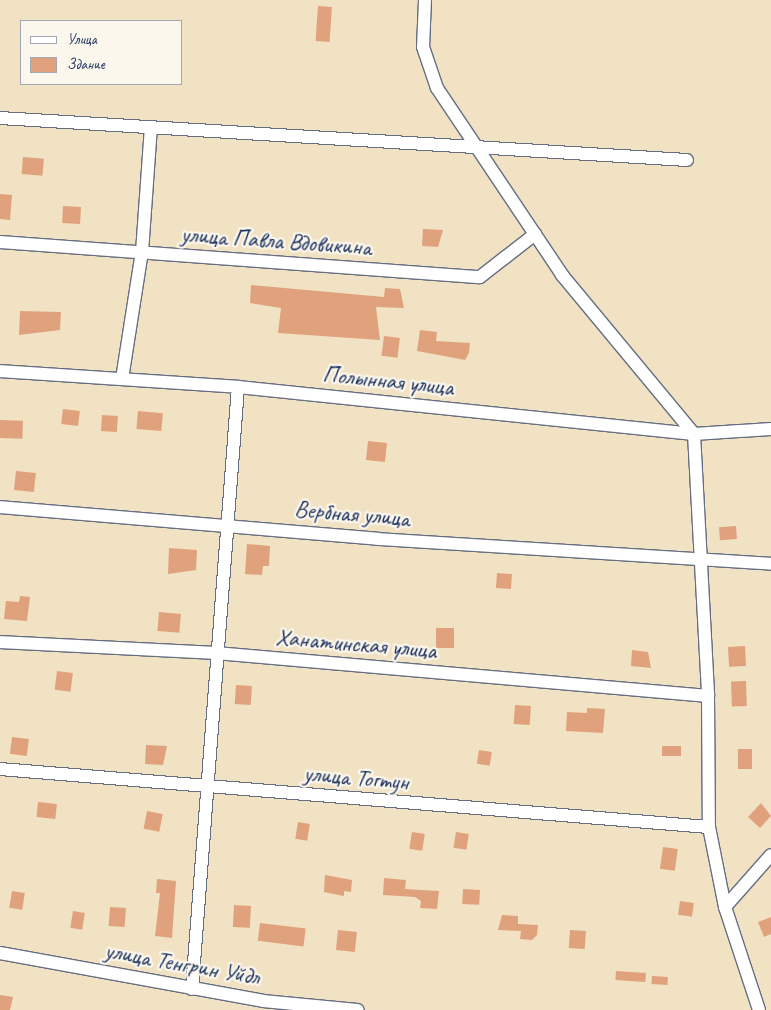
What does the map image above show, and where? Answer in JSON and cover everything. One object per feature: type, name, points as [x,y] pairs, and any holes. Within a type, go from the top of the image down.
[{"type":"street","points":[[425,0],[426,65],[562,275],[694,434],[708,696],[709,827],[725,907],[758,1010]]},
{"type":"street","points":[[0,118],[687,160]]},
{"type":"street","points":[[122,379],[142,252],[151,127]]},
{"type":"street","name":"улица Павла Вдовикина","points":[[0,242],[480,277],[535,234]]},
{"type":"street","name":"Полынная улица","points":[[0,371],[238,387],[694,434],[771,429]]},
{"type":"street","points":[[192,989],[208,787],[216,653],[238,387]]},
{"type":"street","name":"Вербная улица","points":[[0,507],[771,564]]},
{"type":"street","name":"Ханатинская улица","points":[[0,642],[216,653],[708,696]]},
{"type":"street","name":"улица Тогтун","points":[[0,769],[709,827]]},
{"type":"street","points":[[725,907],[771,855]]},
{"type":"street","name":"улица Тенгрин Уйдл","points":[[0,953],[192,989],[262,1005],[358,1010]]},
{"type":"building","points":[[318,6],[332,7],[330,42],[316,41]]},
{"type":"building","points":[[23,157],[44,159],[42,176],[22,174]]},
{"type":"building","points":[[0,194],[12,195],[10,220],[0,219]]},
{"type":"building","points":[[63,206],[81,207],[80,224],[62,223]]},
{"type":"building","points":[[423,229],[443,230],[438,247],[422,246]]},
{"type":"building","points":[[251,285],[384,297],[385,288],[400,289],[404,308],[376,307],[380,340],[278,333],[281,308],[250,303]]},
{"type":"building","points":[[20,311],[61,312],[60,330],[19,335]]},
{"type":"building","points":[[420,330],[437,332],[436,341],[470,343],[469,353],[465,360],[417,351]]},
{"type":"building","points":[[384,336],[400,338],[397,358],[382,356]]},
{"type":"building","points":[[63,409],[80,411],[78,426],[61,424]]},
{"type":"building","points":[[138,411],[163,413],[161,431],[136,429]]},
{"type":"building","points":[[102,415],[118,416],[117,432],[101,431]]},
{"type":"building","points":[[0,420],[23,421],[22,439],[0,438]]},
{"type":"building","points":[[368,441],[387,443],[385,462],[366,460]]},
{"type":"building","points":[[16,471],[36,473],[34,492],[14,490]]},
{"type":"building","points":[[736,526],[737,539],[720,540],[719,527]]},
{"type":"building","points":[[247,544],[270,546],[269,566],[263,566],[262,575],[245,574]]},
{"type":"building","points":[[169,548],[197,550],[196,570],[168,574]]},
{"type":"building","points":[[497,573],[512,574],[511,589],[496,588]]},
{"type":"building","points":[[20,596],[30,597],[27,621],[4,619],[6,601],[19,602]]},
{"type":"building","points":[[159,612],[181,614],[179,633],[157,631]]},
{"type":"building","points":[[436,628],[454,628],[454,648],[436,648]]},
{"type":"building","points":[[745,646],[746,666],[729,667],[728,647]]},
{"type":"building","points":[[632,650],[648,652],[651,668],[631,666]]},
{"type":"building","points":[[57,671],[73,673],[71,692],[55,690]]},
{"type":"building","points":[[746,681],[747,706],[732,707],[731,682]]},
{"type":"building","points":[[236,685],[252,686],[251,705],[235,704]]},
{"type":"building","points":[[515,705],[531,706],[530,725],[514,724]]},
{"type":"building","points":[[587,708],[605,709],[603,733],[566,731],[567,712],[587,713]]},
{"type":"building","points":[[12,737],[29,739],[27,756],[10,754]]},
{"type":"building","points":[[146,745],[167,746],[163,765],[145,764]]},
{"type":"building","points":[[662,746],[681,746],[681,756],[662,756]]},
{"type":"building","points":[[738,749],[752,749],[752,769],[738,769]]},
{"type":"building","points":[[479,750],[492,752],[490,766],[477,764]]},
{"type":"building","points":[[38,802],[57,804],[55,819],[36,817]]},
{"type":"building","points":[[761,803],[771,816],[760,828],[748,817]]},
{"type":"building","points":[[147,811],[163,814],[159,832],[144,829]]},
{"type":"building","points":[[298,822],[310,824],[307,841],[295,839]]},
{"type":"building","points":[[412,832],[425,834],[422,851],[409,849]]},
{"type":"building","points":[[456,832],[469,834],[466,850],[453,848]]},
{"type":"building","points":[[663,847],[678,849],[675,871],[660,869]]},
{"type":"building","points":[[325,875],[352,880],[351,892],[344,891],[344,896],[324,892]]},
{"type":"building","points":[[384,878],[406,880],[405,889],[439,891],[437,909],[420,908],[421,901],[415,897],[383,895]]},
{"type":"building","points":[[157,879],[176,881],[172,938],[155,936],[160,893],[156,893]]},
{"type":"building","points":[[463,889],[480,890],[479,905],[462,904]]},
{"type":"building","points":[[12,891],[25,893],[22,910],[9,908]]},
{"type":"building","points":[[680,901],[694,903],[692,917],[678,915]]},
{"type":"building","points":[[234,905],[251,906],[250,928],[233,927]]},
{"type":"building","points":[[110,907],[126,908],[125,927],[109,926]]},
{"type":"building","points":[[73,911],[85,913],[82,930],[70,928]]},
{"type":"building","points":[[502,915],[518,916],[518,924],[538,925],[537,935],[532,940],[520,939],[521,931],[498,930]]},
{"type":"building","points":[[771,917],[771,934],[764,937],[758,922]]},
{"type":"building","points":[[260,923],[306,929],[303,946],[258,941]]},
{"type":"building","points":[[338,930],[357,932],[355,952],[336,950]]},
{"type":"building","points":[[570,930],[586,931],[585,949],[569,948]]},
{"type":"building","points":[[616,971],[646,973],[645,982],[615,980]]},
{"type":"building","points":[[652,976],[668,977],[667,985],[651,984]]},
{"type":"building","points":[[0,995],[13,997],[10,1010],[0,1010]]}]
